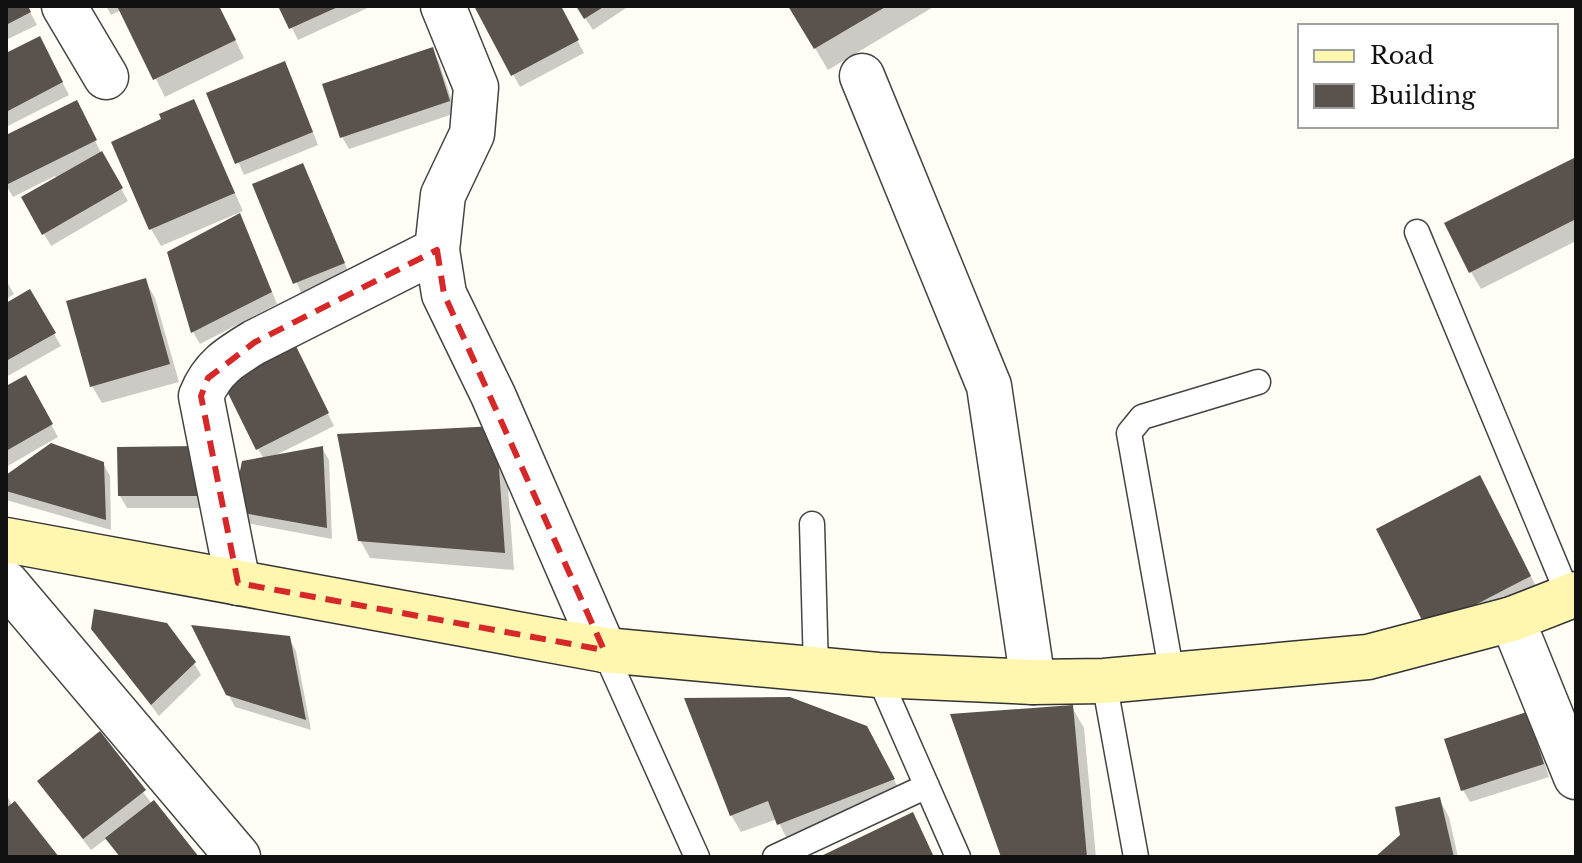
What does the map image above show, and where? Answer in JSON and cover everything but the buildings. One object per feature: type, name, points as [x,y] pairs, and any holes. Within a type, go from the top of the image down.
[{"type":"main road","points":[[6,540],[604,650],[878,675],[1033,682],[1104,681],[1368,657],[1512,619],[1572,595]]},
{"type":"street","points":[[64,6],[106,77]]},
{"type":"street","points":[[443,6],[476,87],[472,134],[443,195],[437,250],[444,294],[493,395],[604,650]]},
{"type":"street","points":[[862,76],[989,386],[1033,682]]},
{"type":"street","points":[[238,583],[201,396],[208,378],[228,358],[255,342],[437,250]]},
{"type":"street","points":[[6,583],[238,857]]},
{"type":"street","points":[[1512,619],[1576,777]]},
{"type":"lane","points":[[1417,232],[1572,595]]},
{"type":"lane","points":[[1172,675],[1129,433],[1142,417],[1258,382]]},
{"type":"lane","points":[[812,524],[816,670]]},
{"type":"lane","points":[[604,650],[697,857]]},
{"type":"lane","points":[[878,675],[958,857]]},
{"type":"lane","points":[[1104,681],[1136,857]]},
{"type":"lane","points":[[775,857],[927,786]]},
{"type":"highlighted area","points":[[437,250],[444,294],[604,650],[238,583],[201,396],[208,378],[255,342]]}]
